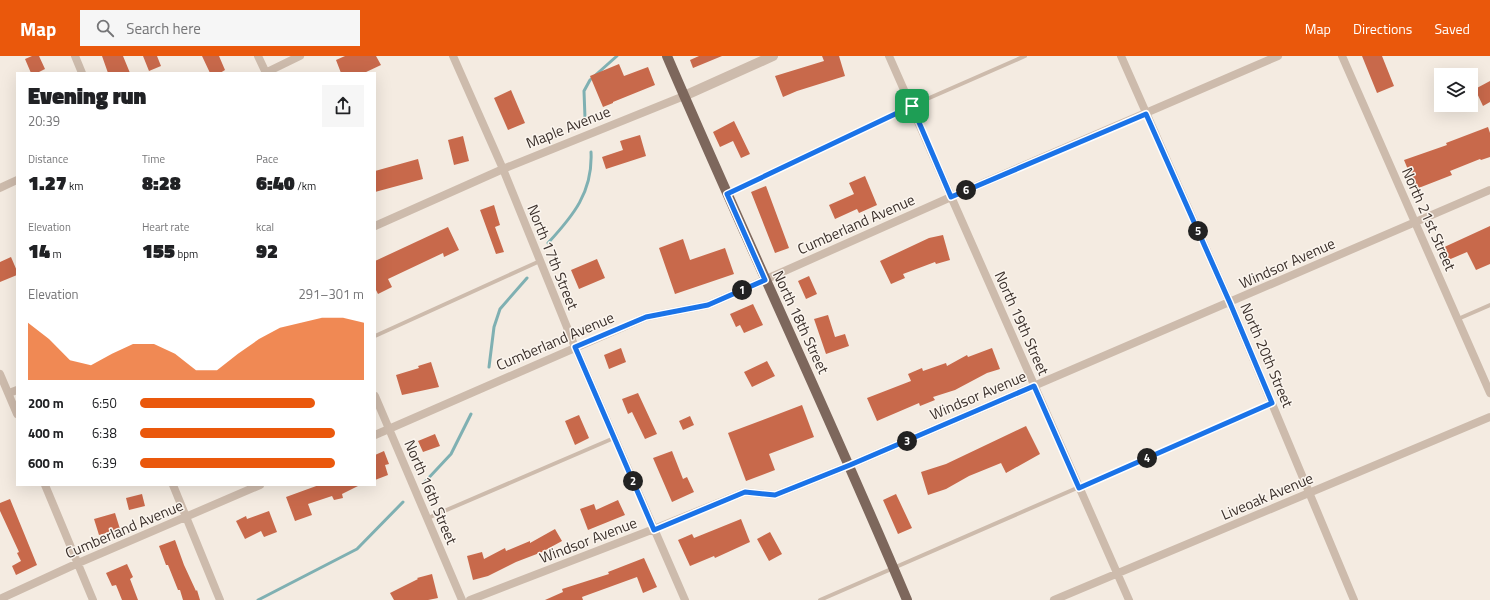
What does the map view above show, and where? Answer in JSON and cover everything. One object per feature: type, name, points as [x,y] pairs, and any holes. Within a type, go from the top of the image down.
[{"type":"main road","name":"North 18th Street","points":[[667,56],[765,280],[850,465],[907,600]]},
{"type":"street","points":[[74,56],[82,72]]},
{"type":"street","points":[[258,56],[265,72]]},
{"type":"street","points":[[267,72],[300,56]]},
{"type":"street","name":"North 17th Street","points":[[453,56],[503,170],[575,347],[685,600]]},
{"type":"street","name":"Maple Avenue","points":[[376,226],[503,170],[684,96],[773,56]]},
{"type":"street","name":"North 19th Street","points":[[889,56],[1129,600]]},
{"type":"street","name":"North 20th Street","points":[[1121,56],[1230,303],[1354,600]]},
{"type":"street","name":"Cumberland Avenue","points":[[376,435],[646,317],[708,305],[951,197],[1278,56]]},
{"type":"street","name":"North 21st Street","points":[[1342,56],[1490,393]]},
{"type":"street","points":[[0,188],[16,180]]},
{"type":"street","name":"Windsor Avenue","points":[[470,600],[654,530],[745,492],[775,495],[850,465],[1490,190]]},
{"type":"street","points":[[0,374],[16,411]]},
{"type":"street","points":[[9,393],[16,390]]},
{"type":"street","name":"North 16th Street","points":[[376,398],[462,600]]},
{"type":"street","name":"Liveoak Avenue","points":[[1054,600],[1490,417]]},
{"type":"street","points":[[45,486],[76,564],[93,600]]},
{"type":"street","points":[[173,486],[220,600]]},
{"type":"street","name":"Cumberland Avenue","points":[[0,599],[76,564],[258,486]]},
{"type":"lane","points":[[727,194],[912,106],[1025,56]]},
{"type":"lane","points":[[376,336],[540,261]]},
{"type":"lane","points":[[1458,319],[1490,305]]},
{"type":"lane","points":[[820,600],[1272,403]]},
{"type":"lane","points":[[428,518],[614,438]]},
{"type":"building","points":[[32,56],[39,56],[45,69],[39,72],[31,72],[25,59]]},
{"type":"building","points":[[102,56],[123,56],[130,72],[108,72]]},
{"type":"building","points":[[143,56],[157,56],[161,66],[149,71]]},
{"type":"building","points":[[202,56],[219,56],[225,70],[222,72],[210,72]]},
{"type":"building","points":[[345,56],[376,56],[381,65],[366,72],[341,72],[336,60]]},
{"type":"building","points":[[699,56],[722,56],[693,68],[690,60]]},
{"type":"building","points":[[822,56],[839,56],[845,76],[783,97],[775,76],[824,61]]},
{"type":"building","points":[[1362,56],[1382,56],[1394,86],[1377,93]]},
{"type":"building","points":[[619,64],[624,76],[648,67],[655,85],[603,107],[590,76]]},
{"type":"building","points":[[1490,81],[1490,102],[1483,106],[1478,95],[1478,87]]},
{"type":"building","points":[[511,90],[525,123],[508,130],[494,98]]},
{"type":"building","points":[[734,121],[750,154],[741,158],[733,141],[720,147],[713,132]]},
{"type":"building","points":[[1488,127],[1490,133],[1490,157],[1480,159],[1450,171],[1452,175],[1416,189],[1404,160],[1447,145],[1446,143]]},
{"type":"building","points":[[640,135],[646,156],[606,169],[602,157],[623,150],[620,141]]},
{"type":"building","points":[[463,136],[469,161],[454,165],[448,140]]},
{"type":"building","points":[[418,159],[423,179],[376,192],[376,171]]},
{"type":"building","points":[[865,176],[877,205],[859,213],[857,209],[835,219],[829,205],[854,194],[849,183]]},
{"type":"building","points":[[766,186],[789,248],[775,253],[751,192]]},
{"type":"building","points":[[494,205],[500,225],[495,227],[504,252],[496,254],[480,210]]},
{"type":"building","points":[[1490,226],[1490,264],[1476,270],[1467,252],[1446,261],[1440,249]]},
{"type":"building","points":[[448,227],[459,250],[444,257],[443,253],[388,279],[392,287],[378,294],[376,290],[376,261]]},
{"type":"building","points":[[943,235],[950,260],[936,264],[935,262],[903,274],[905,278],[891,284],[880,261],[929,238]]},
{"type":"building","points":[[683,239],[690,260],[725,248],[734,274],[675,294],[659,248]]},
{"type":"building","points":[[11,257],[16,269],[16,275],[0,282],[0,262]]},
{"type":"building","points":[[597,259],[605,278],[579,289],[571,270]]},
{"type":"building","points":[[809,276],[817,294],[806,299],[798,281]]},
{"type":"building","points":[[753,304],[763,325],[744,333],[740,325],[736,327],[730,314]]},
{"type":"building","points":[[828,315],[835,337],[845,334],[849,346],[826,354],[814,319]]},
{"type":"building","points":[[621,348],[626,362],[609,369],[604,355]]},
{"type":"building","points":[[992,348],[1000,369],[987,373],[955,390],[933,397],[935,400],[920,406],[919,403],[877,421],[867,398],[911,381],[908,374],[922,368],[923,371],[946,363],[947,366],[967,355],[968,357]]},
{"type":"building","points":[[767,361],[775,376],[752,387],[744,372]]},
{"type":"building","points":[[431,362],[439,387],[402,395],[396,375],[419,368],[418,366]]},
{"type":"building","points":[[638,393],[657,434],[645,439],[632,412],[628,414],[622,399]]},
{"type":"building","points":[[802,405],[814,437],[769,454],[775,470],[746,481],[728,433]]},
{"type":"building","points":[[579,415],[589,438],[575,445],[565,421]]},
{"type":"building","points":[[690,416],[694,425],[683,430],[679,421]]},
{"type":"building","points":[[1026,426],[1040,454],[1006,473],[1001,463],[969,476],[946,489],[928,495],[921,472],[946,464]]},
{"type":"building","points":[[435,434],[440,446],[423,452],[418,441]]},
{"type":"building","points":[[384,451],[389,464],[385,465],[388,475],[376,480],[376,455]]},
{"type":"building","points":[[672,451],[683,479],[687,477],[694,492],[672,502],[653,458]]},
{"type":"building","points":[[316,486],[358,486],[342,494],[343,498],[334,500],[332,496],[308,504],[312,515],[295,521],[286,497]]},
{"type":"building","points":[[142,494],[145,506],[129,510],[126,498]]},
{"type":"building","points":[[896,494],[912,528],[898,534],[883,500]]},
{"type":"building","points":[[10,499],[37,565],[16,575],[12,566],[21,561],[17,553],[19,552],[0,511],[0,503]]},
{"type":"building","points":[[618,500],[625,515],[588,530],[580,509],[594,504],[596,510]]},
{"type":"building","points":[[269,511],[277,532],[264,537],[261,531],[245,539],[236,521],[246,516],[247,519]]},
{"type":"building","points":[[115,513],[120,529],[99,535],[94,519]]},
{"type":"building","points":[[741,519],[750,542],[715,558],[714,556],[690,566],[678,540],[692,534],[694,538]]},
{"type":"building","points":[[555,529],[562,541],[542,552],[516,562],[488,576],[473,580],[467,556],[482,552],[484,559],[505,548],[506,551],[530,541],[530,543]]},
{"type":"building","points":[[770,532],[782,554],[769,561],[757,539]]},
{"type":"building","points":[[175,540],[184,565],[196,591],[197,590],[200,600],[183,600],[168,565],[166,565],[159,546]]},
{"type":"building","points":[[644,558],[657,587],[643,593],[637,577],[582,597],[583,600],[545,600],[563,592],[562,589],[609,574],[608,572]]},
{"type":"building","points":[[127,564],[133,577],[130,579],[138,600],[122,600],[116,585],[112,586],[106,573]]},
{"type":"building","points":[[432,574],[438,598],[428,600],[394,600],[390,593],[418,579],[417,578]]},
{"type":"waterway","points":[[585,118],[584,91],[590,80],[617,56]]},
{"type":"waterway","points":[[548,243],[566,223],[580,202],[589,179],[591,152]]},
{"type":"waterway","points":[[489,367],[494,327],[500,309],[527,278]]},
{"type":"waterway","points":[[423,484],[451,454],[471,414]]},
{"type":"waterway","points":[[258,600],[357,549],[403,502]]},
{"type":"route","points":[[912,106],[951,197],[1146,114],[1230,303],[1272,403],[1079,488],[1034,386],[850,465],[775,495],[745,492],[654,530],[575,347],[646,317],[708,305],[765,280],[727,194],[912,106]]}]
